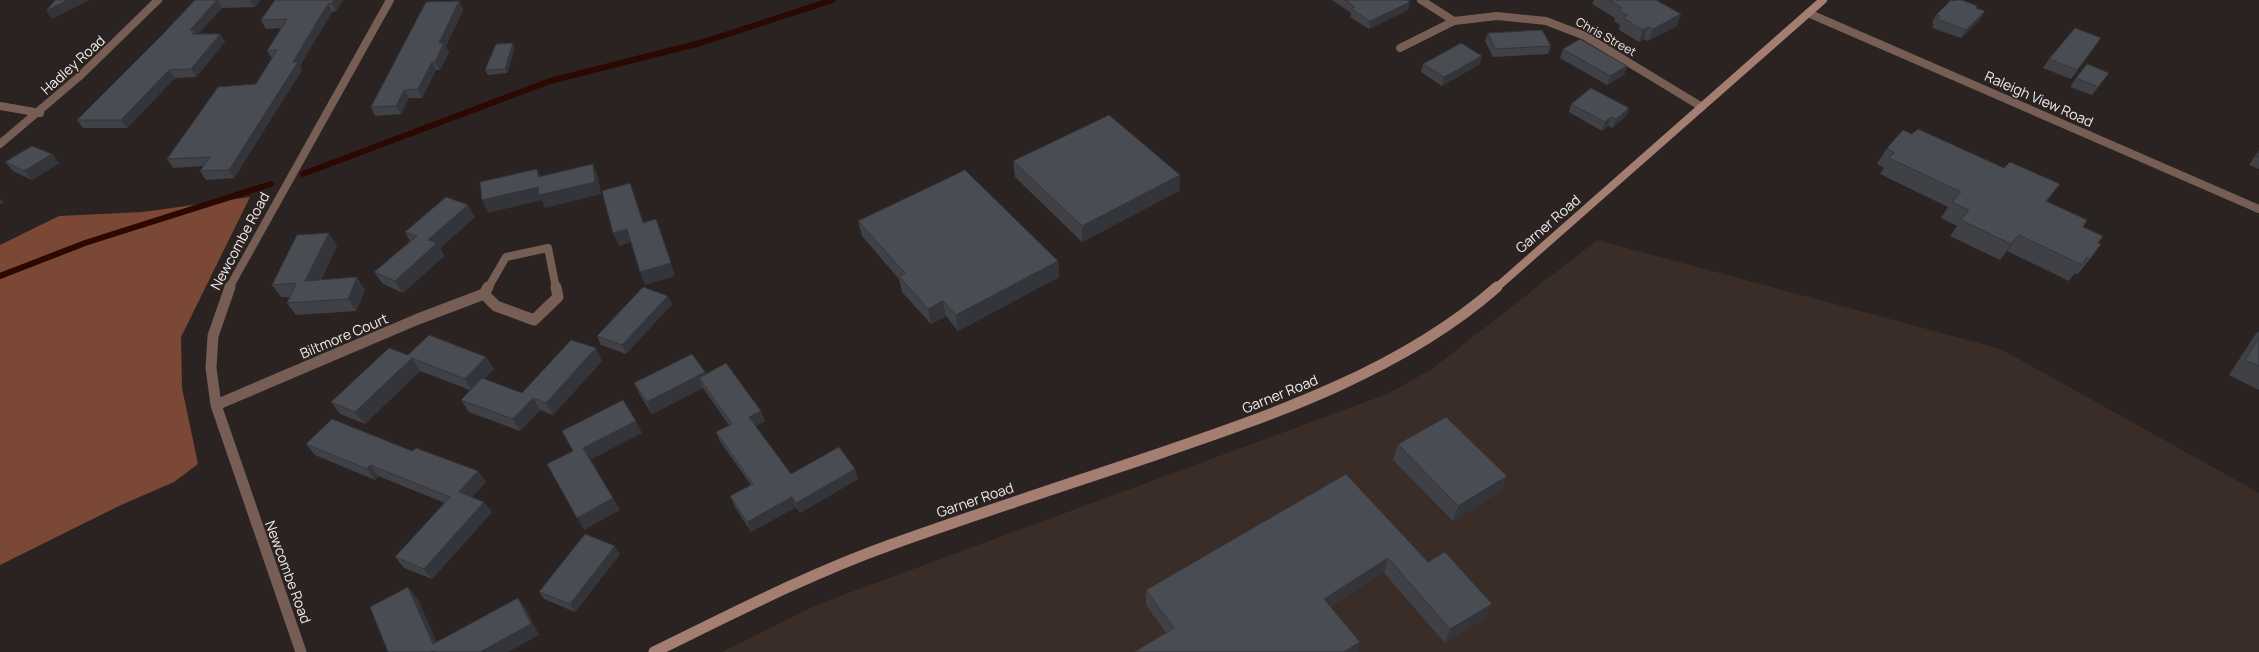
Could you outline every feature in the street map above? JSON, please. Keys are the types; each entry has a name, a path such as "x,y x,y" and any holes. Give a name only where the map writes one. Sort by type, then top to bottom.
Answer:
{"main road":[{"name":"Garner Road","path":"654,652 811,576 890,545 1300,403 1377,366 1436,332 1490,293 1823,0"}],"street":[{"name":"Hadley Road","path":"0,144 40,112 108,52 158,0"},
{"name":"Newcombe Road","path":"302,652 271,568 216,405 211,368 214,336 228,290 390,0"},
{"path":"1421,0 1454,21"},
{"name":"Raleigh View Road","path":"1808,13 2259,209"},
{"name":"Chris Street","path":"1400,48 1454,21 1497,16 1546,21 1585,36 1702,107"},
{"path":"0,106 40,112"},
{"path":"548,248 558,297 534,320 496,306 484,294 506,257 548,248"},
{"name":"Biltmore Court","path":"216,405 418,319 484,294"}],"shaded area":[{"path":"250,197 181,337 182,388 198,464 174,482 121,505 0,565 0,245 59,216 143,212"},
{"path":"1597,240 2001,349 2259,493 2259,652 722,652 816,605 1387,394 1432,369"}],"building":[{"path":"55,0 68,0 46,11"},
{"path":"195,0 217,0 190,30 196,31 192,34 220,34 191,69 169,70 121,120 77,120 163,34"},
{"path":"275,0 334,0 332,3 328,4 318,20 293,62 298,62 229,170 200,171 210,157 167,159 218,87 256,84 277,50 267,51 287,19 261,20"},
{"path":"1345,0 1407,0 1410,2 1370,21 1351,9 1355,7"},
{"path":"1609,0 1656,0 1681,14 1653,29 1648,27 1643,30 1623,18 1628,15 1618,10 1622,8"},
{"path":"1951,0 1962,0 1985,11 1966,30 1937,19 1940,16 1936,15"},
{"path":"459,1 439,43 444,43 435,62 432,62 418,89 404,90 396,106 371,107 426,2"},
{"path":"2075,28 2101,38 2077,70 2049,59"},
{"path":"1542,30 1551,46 1495,49 1488,33"},
{"path":"1580,39 1627,66 1610,76 1563,49"},
{"path":"513,43 505,69 485,70 496,44"},
{"path":"1461,43 1482,56 1444,77 1423,64"},
{"path":"2087,64 2109,73 2098,87 2076,78"},
{"path":"1591,88 1629,108 1616,119 1611,117 1605,122 1571,104"},
{"path":"1109,115 1180,175 1082,226 1013,161"},
{"path":"1918,129 2004,168 2010,162 2060,184 2046,201 2087,220 2083,227 2103,236 2098,243 2101,244 2090,259 2087,257 2082,265 2019,235 2011,244 1961,220 1969,210 1952,202 1961,192 1889,158 1894,153 1887,148 1903,130 1912,134"},
{"path":"32,146 52,154 24,171 5,162"},
{"path":"593,164 595,182 539,195 538,187 482,200 480,182 537,169 538,177"},
{"path":"965,170 1058,261 956,315 943,301 928,309 899,276 905,273 858,221"},
{"path":"630,183 643,223 656,219 671,263 640,272 627,229 613,233 602,191"},
{"path":"446,197 468,205 428,240 437,243 395,281 374,272 417,236 405,232"},
{"path":"329,233 305,281 357,277 348,299 287,303 296,283 272,285 297,235"},
{"path":"643,287 668,296 622,345 597,336"},
{"path":"429,335 486,357 465,379 412,358 355,412 331,402 389,348 408,355"},
{"path":"2259,338 2259,366 2245,360"},
{"path":"571,340 596,348 546,403 533,398 513,419 461,400 482,378 522,393"},
{"path":"692,354 705,372 647,402 634,383"},
{"path":"726,363 761,411 749,417 791,474 839,447 855,469 796,503 792,497 747,522 730,496 753,484 716,432 732,424 699,378"},
{"path":"623,400 636,421 583,448 613,498 577,518 547,464 573,451 562,431"},
{"path":"1446,417 1507,476 1458,506 1398,444"},
{"path":"332,419 412,451 416,448 478,471 459,492 484,502 424,569 395,557 450,497 370,465 367,469 306,444"},
{"path":"1346,474 1428,562 1445,552 1492,604 1450,629 1388,558 1324,599 1360,642 1344,652 1134,652 1174,628 1146,590"},
{"path":"585,534 615,546 570,604 539,592"},
{"path":"408,587 433,644 518,598 531,624 480,652 388,652 370,607"}],"waterway":[{"path":"303,174 550,81 700,43 833,0"},
{"path":"0,276 85,243 271,184"}]}
